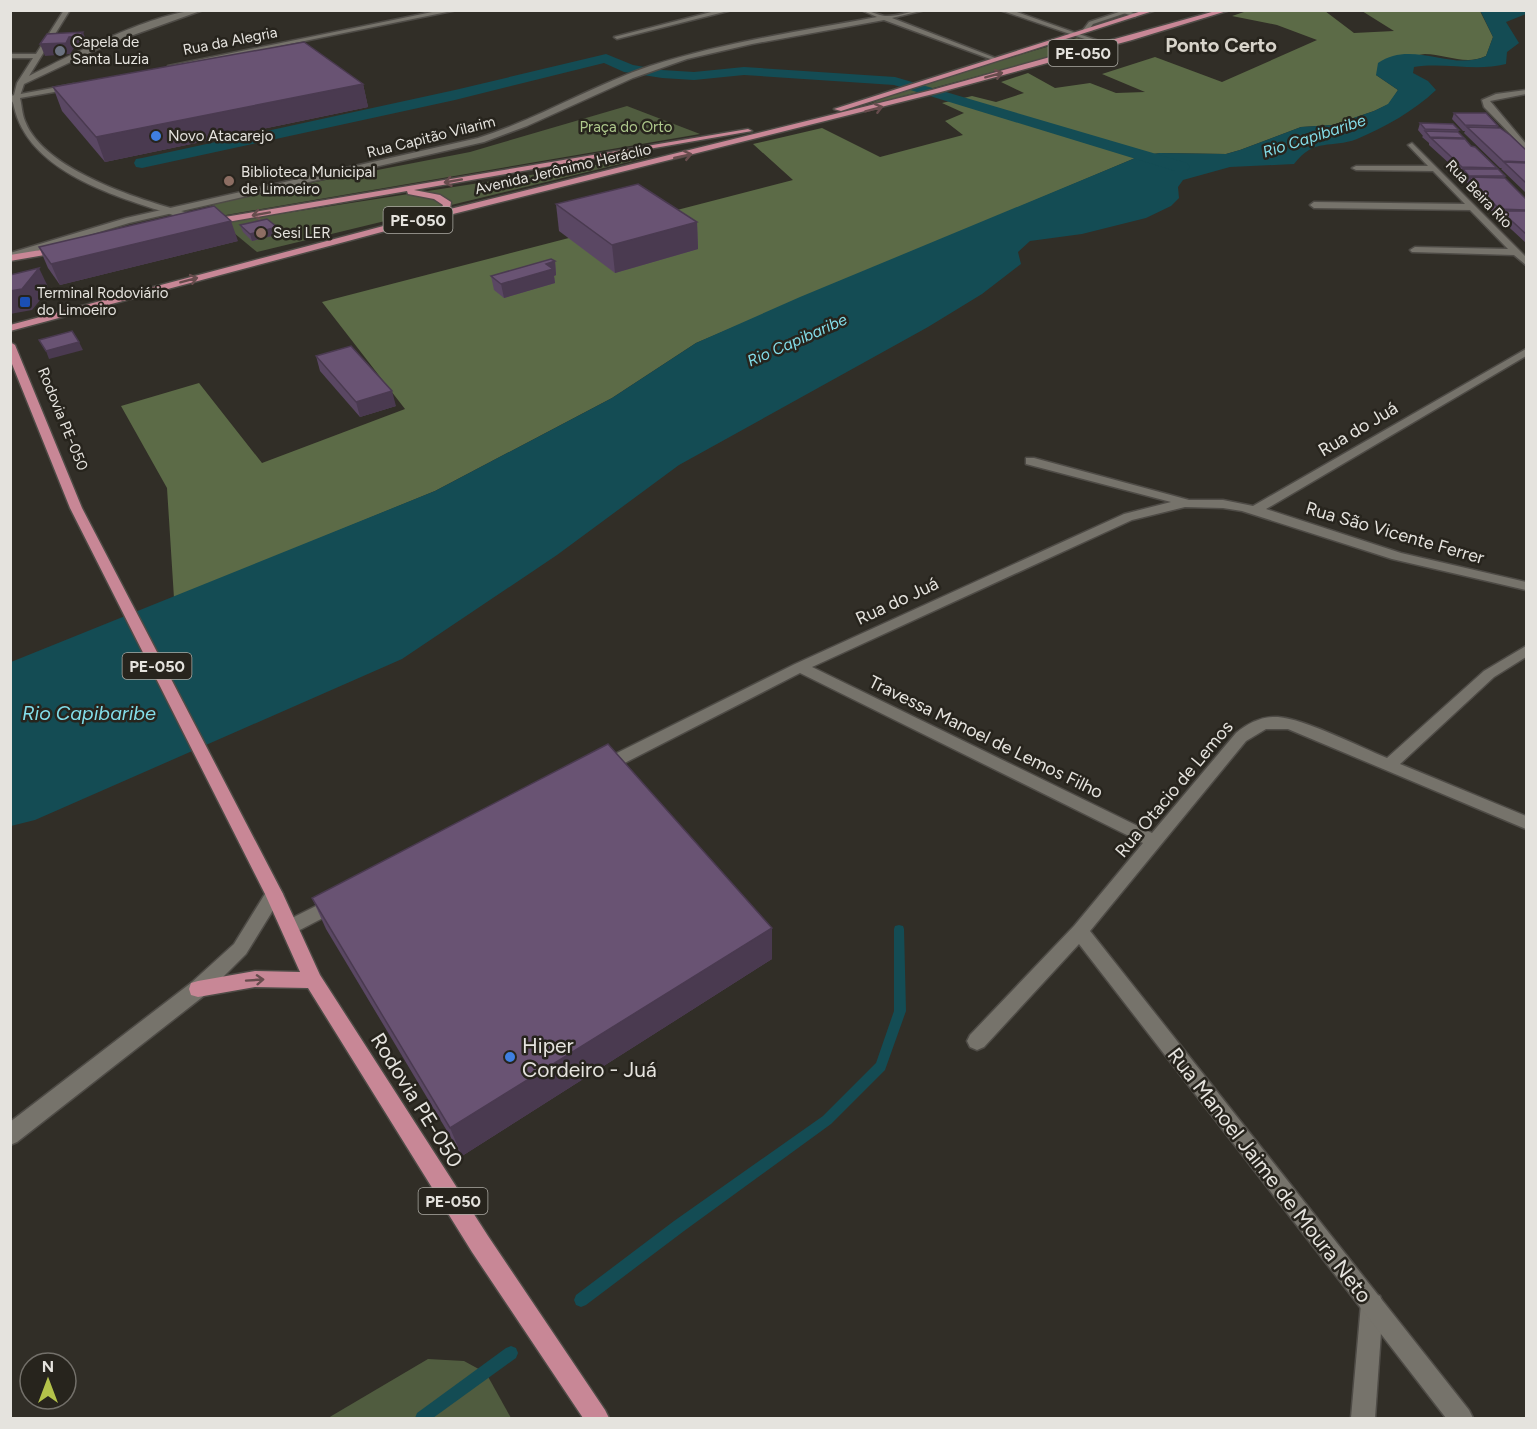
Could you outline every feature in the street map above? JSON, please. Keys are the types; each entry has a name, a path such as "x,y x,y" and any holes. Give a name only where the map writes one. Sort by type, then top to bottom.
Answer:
{"main road":[{"name":"Avenida Jerônimo Heráclio","path":"10,328 444,213 828,121 937,90 1110,46 1227,10"},
{"name":"Avenida Jerônimo Heráclio","path":"189,226 778,126 820,115 1148,11"},
{"path":"394,191 437,197 448,204 444,213"},
{"path":"10,257 74,247"},
{"name":"Rodovia PE-050","path":"10,345 76,508 274,894 313,980 480,1244 597,1419"},
{"path":"198,989 255,979 313,980"}],"street":[{"path":"67,10 13,98 27,133 52,158 95,182 166,210 212,222"},
{"path":"162,10 168,19"},
{"path":"21,83 77,55 168,19 200,10"},
{"name":"Rua da Alegria","path":"164,68 454,10"},
{"path":"617,37 729,10"},
{"path":"864,10 995,59"},
{"path":"885,18 922,10"},
{"path":"1003,10 1110,46"},
{"path":"1086,30 1091,23 1121,11 1135,15"},
{"name":"Rua Capitão Vilarim","path":"10,257 44,244 166,210 481,140 533,122 649,69 700,54 885,18"},
{"path":"10,56 38,56"},
{"path":"13,98 85,84"},
{"path":"1527,92 1496,96 1486,100 1487,105 1527,148"},
{"path":"1513,135 1527,135"},
{"name":"Rua Beira Rio","path":"1412,145 1527,262"},
{"path":"1356,168 1435,169"},
{"path":"1314,205 1474,207"},
{"path":"1415,250 1516,252"},
{"name":"Rua do Juá","path":"587,775 800,666 1128,517 1190,503 1255,510 1527,352"},
{"path":"1030,461 1190,503"},
{"name":"Rua São Vicente Ferrer","path":"1255,510 1392,555 1476,577 1527,586"},
{"path":"1388,766 1489,674 1527,651"},
{"name":"Travessa Manoel de Lemos Filho","path":"800,666 1155,842"},
{"name":"Rua Otacio de Lemos","path":"977,1041 1080,931 1242,737 1251,728 1261,724 1274,722 1292,725 1527,823"},
{"path":"10,1135 198,989 240,949 274,894"},
{"path":"290,927 354,895"},
{"name":"Rua Manoel Jaime de Moura Neto","path":"1080,931 1461,1419"},
{"path":"1363,1419 1372,1304"}],"green space":[{"path":"1247,11 1325,11 1354,33 1394,31 1362,11 1480,11 1493,37 1486,56 1478,59 1463,60 1425,54 1408,59 1376,75 1398,90 1389,104 1374,111 1333,125 1301,127 1226,154 1160,153 1140,156 696,343 612,398 435,491 174,598 167,488 121,406 199,383 262,463 405,409 322,302 793,180 753,144 822,128 880,157 963,135 945,121 964,113 942,103 972,96 996,102 1024,93 1001,82 1028,73 1055,88 1090,83 1116,93 1145,92 1102,74 1155,57 1222,82 1317,40 1277,25 1232,16"},
{"path":"1077,38 1097,44 866,106 898,91"},
{"name":"Praça do Orto","path":"627,106 700,134 226,215 216,215 207,208 223,200 470,152"},
{"path":"653,156 257,252 222,223"},
{"path":"428,1359 464,1361 486,1373 511,1418 328,1418"}],"water":[{"name":"Rio Capibaribe","path":"1480,10 1526,11 1526,14 1506,22 1519,43 1507,52 1506,64 1483,67 1414,67 1413,73 1428,81 1436,90 1409,112 1357,139 1316,147 1309,150 1294,164 1230,167 1183,180 1178,187 1179,198 1171,206 1146,218 1082,234 1030,241 1018,252 1021,264 982,294 928,327 679,465 557,555 402,659 35,820 11,826 11,662 435,491 612,398 696,343 800,297 1140,156 1160,153 1226,154 1301,127 1333,125 1374,111 1388,104 1398,90 1376,75 1378,63 1391,56 1418,54 1473,60 1486,56 1493,37"}],"building":[{"path":"83,32 80,36 69,37 66,43 40,44 47,34"},
{"path":"304,42 363,84 96,137 53,87"},
{"path":"1454,113 1486,113 1498,126 1465,125"},
{"path":"1420,123 1453,124 1459,130 1425,129"},
{"path":"1467,127 1500,128 1527,151 1527,162 1503,161"},
{"path":"1425,131 1458,132 1464,138 1430,137"},
{"path":"1431,138 1465,139 1497,168 1462,167"},
{"path":"1504,162 1527,163 1527,184"},
{"path":"1463,169 1498,169 1505,176 1469,176"},
{"path":"1469,177 1505,178 1527,200 1527,210 1499,209"},
{"path":"638,184 697,222 612,245 556,204"},
{"path":"214,206 231,221 51,264 39,247"},
{"path":"1501,211 1527,211 1527,235"},
{"path":"267,219 277,227 250,234 240,225"},
{"path":"551,259 555,261 546,264 553,269 501,284 491,276"},
{"path":"39,268 22,289 10,291 10,275"},
{"path":"72,331 79,342 46,351 39,340"},
{"path":"351,346 392,391 356,402 316,356"},
{"name":"Hiper Cordeiro - Juá","path":"608,744 772,928 450,1128 312,898"}],"waterway":[{"path":"142,163 455,95 606,58 629,69 662,74 694,76 744,71 895,81 1181,167"},
{"path":"581,1300 679,1226 827,1120 881,1066 900,1011 899,929"},
{"path":"422,1418 511,1353"}],"place":[{"name":"Capela de Santa Luzia","path":"60,51"},
{"name":"Novo Atacarejo","path":"156,136"},
{"name":"Biblioteca Municipal de Limoeiro","path":"229,181"},
{"name":"Sesi LER","path":"261,233"},
{"name":"Terminal Rodoviário do Limoeiro","path":"25,302"},
{"name":"Hiper Cordeiro - Juá","path":"510,1057"}],"district":[{"name":"Ponto Certo","path":"1221,45"}]}
